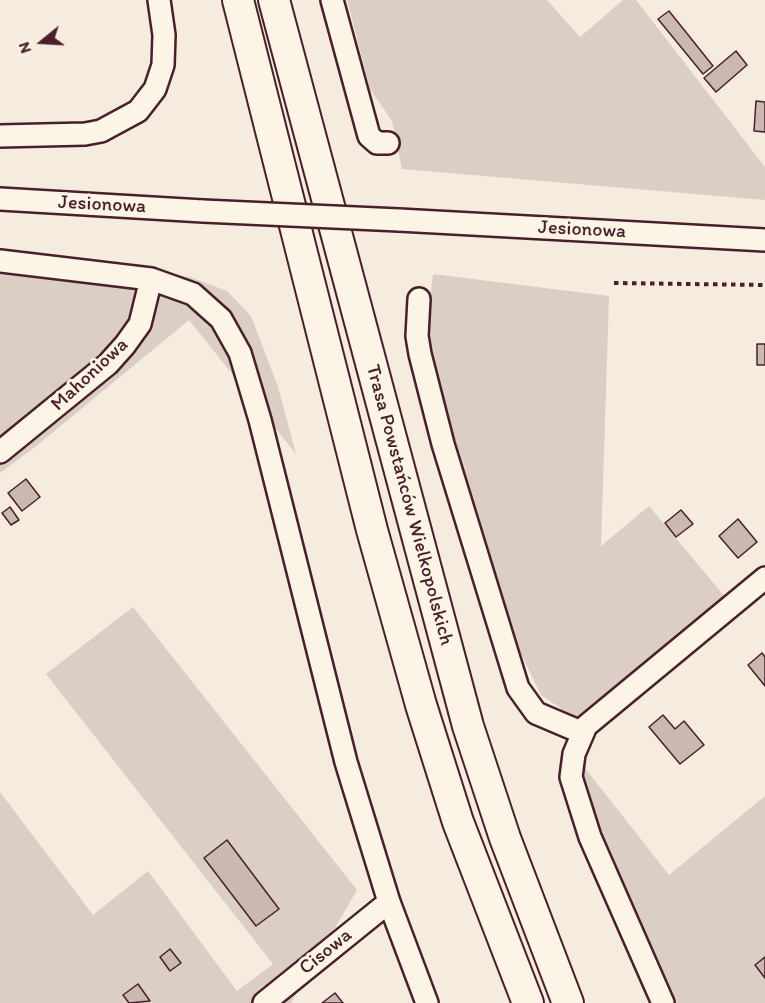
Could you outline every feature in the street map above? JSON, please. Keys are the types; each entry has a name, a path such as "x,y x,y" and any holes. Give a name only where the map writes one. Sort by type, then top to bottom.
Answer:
{"highway":[{"name":"Trasa Powstańców Wielkopolskich","path":"238,0 372,530 417,694 458,822 528,1003"},
{"name":"Trasa Powstańców Wielkopolskich","path":"274,0 468,726 505,838 568,1003"}],"street":[{"path":"0,136 85,134 101,130 138,111 155,89 163,65 164,35 159,0"},
{"path":"332,0 369,136 377,143 388,143"},
{"name":"Jesionowa","path":"0,199 765,240"},
{"path":"0,261 151,279 193,294 221,319 240,353 260,420 345,762 389,902 427,1003"},
{"name":"Mahoniowa","path":"0,452 108,364 125,345 140,324 151,279"},
{"path":"419,299 417,336 443,444 518,688 536,713 585,729"},
{"path":"663,1003 590,837 571,777 574,754 585,729 765,578"},
{"name":"Cisowa","path":"264,1003 389,902"}],"path":[{"path":"614,284 765,285"}],"shaded area":[{"path":"347,0 547,0 580,37 623,0 636,0 765,167 765,200 402,169 392,121 370,89"},
{"path":"0,257 132,268 190,277 227,291 251,316 278,387 296,454 189,320 35,447 0,473"},
{"path":"433,274 609,296 601,546 649,506 726,598 575,718 541,695 508,627 425,338"},
{"path":"133,607 357,890 291,1003 0,1003 0,792 93,915 148,871 237,991 273,964 46,674"},
{"path":"574,754 669,875 765,796 765,1003 671,1003 617,891"}],"building":[{"path":"669,11 713,66 703,74 658,19"},
{"path":"736,51 747,65 716,92 704,78"},
{"path":"756,101 765,102 765,132 754,131"},
{"path":"757,344 765,344 765,365 757,365"},
{"path":"26,479 40,497 22,511 8,493"},
{"path":"10,507 19,520 11,525 2,513"},
{"path":"681,510 693,524 676,537 665,523"},
{"path":"738,519 757,542 738,558 719,536"},
{"path":"762,653 765,657 765,686 748,665"},
{"path":"663,715 675,729 684,721 704,745 680,764 649,727"},
{"path":"227,840 279,909 256,926 204,858"},
{"path":"170,949 181,963 170,971 160,957"},
{"path":"765,957 765,978 755,965"},
{"path":"138,984 150,1001 129,1003 123,995"},
{"path":"335,993 343,1003 322,1003"}]}
